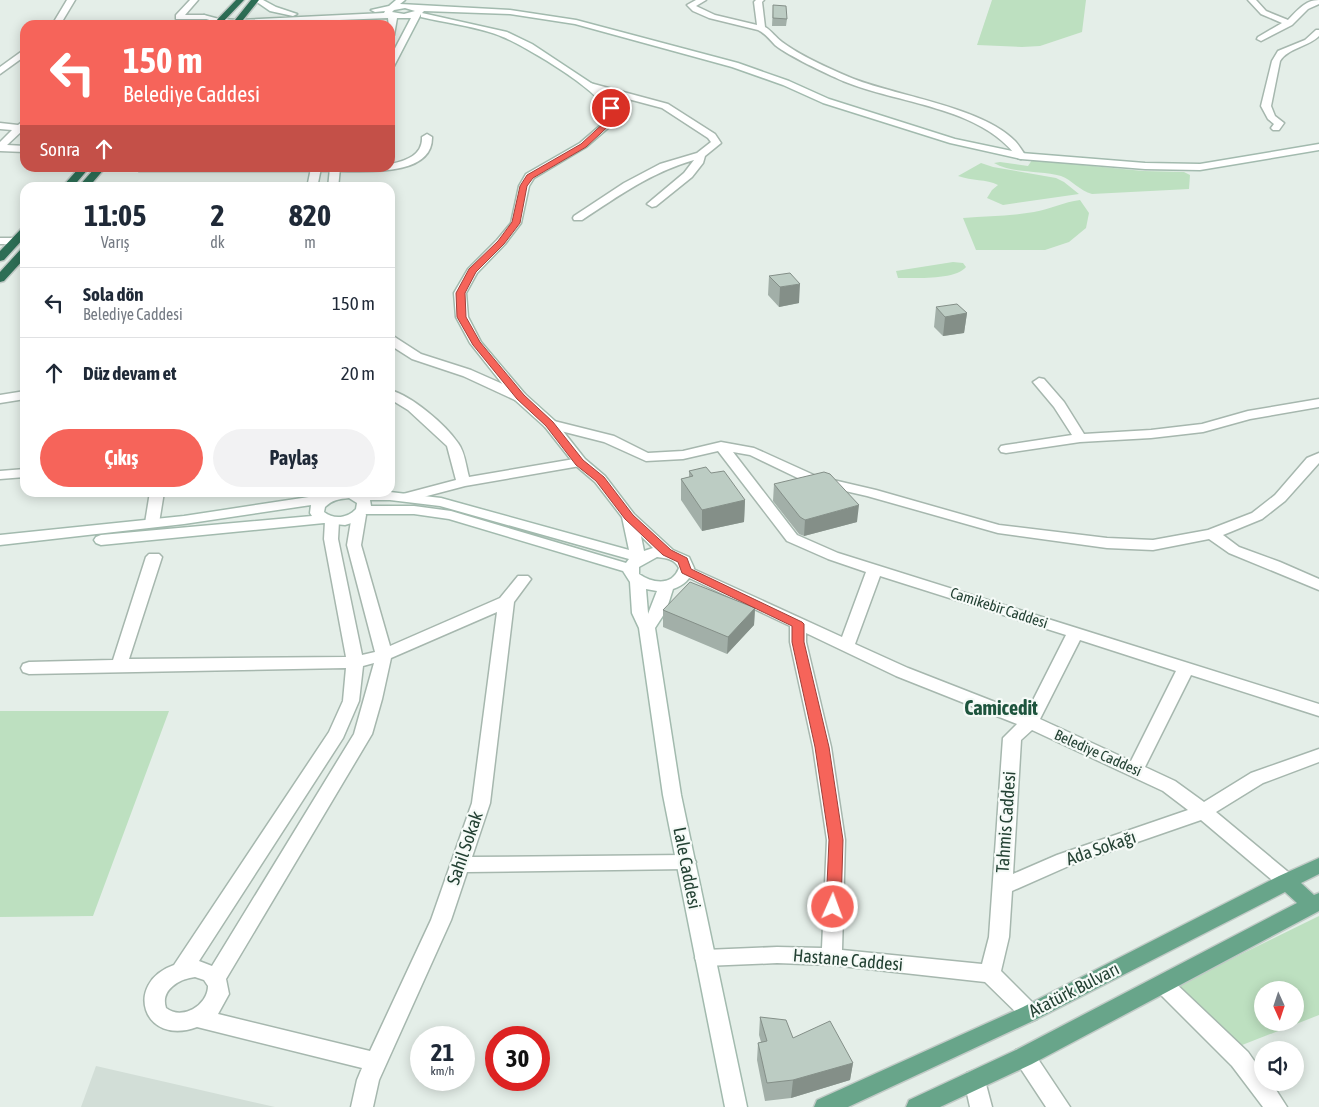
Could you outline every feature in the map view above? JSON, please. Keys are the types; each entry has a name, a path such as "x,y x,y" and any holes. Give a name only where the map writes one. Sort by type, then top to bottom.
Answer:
{"highway":[{"path":"221,20 240,0"},
{"path":"240,20 257,0"},
{"path":"71,182 80,172"},
{"path":"87,182 96,172"},
{"path":"0,258 20,237"},
{"path":"0,279 20,257"}],"main road":[{"name":"Atatürk Bulvarı","path":"825,1107 1030,1014 1319,865"},
{"path":"917,1107 1024,1057 1316,903 1286,881"}],"street":[{"path":"59,20 72,0"},
{"path":"194,0 179,17 228,13 292,17"},
{"path":"257,0 292,17"},
{"path":"393,20 392,12 400,0"},
{"path":"418,7 439,4 447,0"},
{"path":"702,0 691,5 694,10 706,15 761,28 770,33 778,42 854,82 902,96 984,125 1006,136 1019,150 1021,156"},
{"path":"750,0 760,3 761,28"},
{"path":"1252,0 1263,13 1289,23"},
{"path":"1260,39 1289,23 1303,3 1319,1"},
{"path":"268,20 392,12 405,6 455,11 510,12 576,22 735,65 786,83 826,100 953,141 1021,156 1145,166 1200,167 1319,147"},
{"path":"395,55 418,7"},
{"path":"395,496 441,502 635,569 656,587 666,586 683,579 686,571 683,560 667,553 629,517 600,479 580,462 550,424 520,397 476,343 462,317 460,293 472,271 501,242 516,223 524,186 530,176 583,145 613,119 614,115 611,108 590,86 529,46 504,34 418,7"},
{"path":"204,16 212,20"},
{"path":"279,20 292,17"},
{"path":"1276,128 1279,123 1271,117 1266,106 1276,61 1281,53 1308,42 1319,32"},
{"path":"0,72 20,56"},
{"path":"578,218 628,185 663,166 700,155 716,143 712,136 703,128 665,106 590,86"},
{"path":"0,126 20,126"},
{"path":"0,148 20,130"},
{"path":"395,166 405,164 421,156 426,147 427,137"},
{"path":"0,148 20,149"},
{"path":"652,204 688,175 698,163 700,155"},
{"path":"0,241 16,241"},
{"path":"395,343 415,357 466,373 520,397"},
{"path":"1039,382 1059,406 1080,438"},
{"path":"0,399 20,396"},
{"path":"395,397 413,407 432,422 453,445 464,482"},
{"path":"395,409 406,404"},
{"path":"1006,449 1080,438 1151,434 1204,428 1248,415 1318,404"},
{"path":"550,424 609,439 646,458 683,455 721,446 754,452 811,479 998,529 1107,543 1153,546 1212,534 1258,516 1280,498 1312,461 1319,458"},
{"name":"Camikebir Caddesi","path":"721,446 792,538 833,556 1319,710"},
{"path":"408,497 464,482 580,462"},
{"path":"0,475 20,473"},
{"path":"152,524 156,497"},
{"path":"0,540 152,524 320,497"},
{"path":"325,497 317,510 320,516 328,520"},
{"path":"216,978 363,734 374,699 384,655 354,545 364,502 359,497"},
{"path":"0,550 233,526 328,520 342,521 361,513 414,510 451,515 635,569"},
{"name":"Lale Caddesi","path":"629,517 640,613 647,628 672,795 736,1107"},
{"path":"182,970 337,734 351,701 355,662 328,520"},
{"path":"1212,534 1234,550 1275,565 1319,585"},
{"path":"635,569 647,554 667,553"},
{"path":"119,664 154,557"},
{"path":"846,647 875,569"},
{"name":"Belediye Caddesi","path":"686,571 902,672 1030,722 1169,786 1203,811 1286,881"},
{"name":"Sahil Sokak","path":"362,1107 368,1080 441,920 480,802 506,602 523,579"},
{"path":"647,628 658,611 666,586"},
{"path":"29,668 119,664 355,662 384,655 506,602"},
{"path":"798,624 798,642 822,747 836,840 832,957"},
{"name":"Tahmis Caddesi","path":"990,974 999,937 1012,738 1030,722 1076,632"},
{"path":"1135,770 1186,668"},
{"name":"Ada Sokağı","path":"1002,887 1064,860 1180,821 1203,811 1257,778 1319,755"},
{"path":"459,866 686,862"},
{"name":"Hastane Caddesi","path":"705,958 778,955 832,957 990,974"},
{"path":"196,968 208,971 216,978 219,988 217,999 210,1010 198,1018 184,1022 171,1022 160,1017 154,1008 154,997 159,986 169,976 182,970 196,968"},
{"path":"990,974 1030,1014"},
{"path":"1163,984 1240,1059 1276,1107"},
{"path":"198,1018 376,1062"},
{"path":"1024,1057 1059,1107"},
{"path":"975,1080 981,1107"}],"shaded area":[{"path":"96,1066 275,1107 81,1107"}],"green space":[{"path":"992,0 1086,0 1082,32 1040,46 977,45"},
{"path":"1032,160 1143,171 1184,172 1190,175 1189,189 1092,194 1061,176 1010,169 994,163 1000,162 1028,166"},
{"path":"981,163 993,167 1056,178 1079,194 1003,205 987,198 998,185 958,176"},
{"path":"1080,200 1089,213 1086,228 1069,242 1045,250 976,250 963,218 1034,212"},
{"path":"953,262 963,263 966,267 953,274 924,278 898,278 896,271"},
{"path":"0,711 169,711 93,916 0,917"},
{"path":"1319,916 1319,1015 1304,1021 1304,981 1254,981 1254,1031 1278,1031 1232,1049 1172,988"}],"building":[{"path":"773,5 786,6 787,19 773,18"},
{"path":"790,273 800,284 780,287 769,276"},
{"path":"957,304 967,313 945,317 936,307"},
{"path":"706,467 711,473 724,471 745,500 702,510 681,479 693,476 689,471"},
{"path":"824,472 830,474 859,505 805,520 800,517 774,484"},
{"path":"690,582 755,608 728,637 663,610"},
{"path":"760,1017 786,1020 793,1038 830,1021 853,1063 793,1080 767,1083 758,1043 767,1041"}],"district":[{"name":"Camicedit","path":"1001,708"}],"route":[{"path":"611,108 614,115 613,119 599,132 583,145 530,176 524,186 516,223 501,242 472,271 460,293 462,317 476,343 520,397 550,424 580,462 600,479 629,517 667,553 676,555 683,560 686,571 798,624 798,642 822,747 836,840 833,907"}]}
